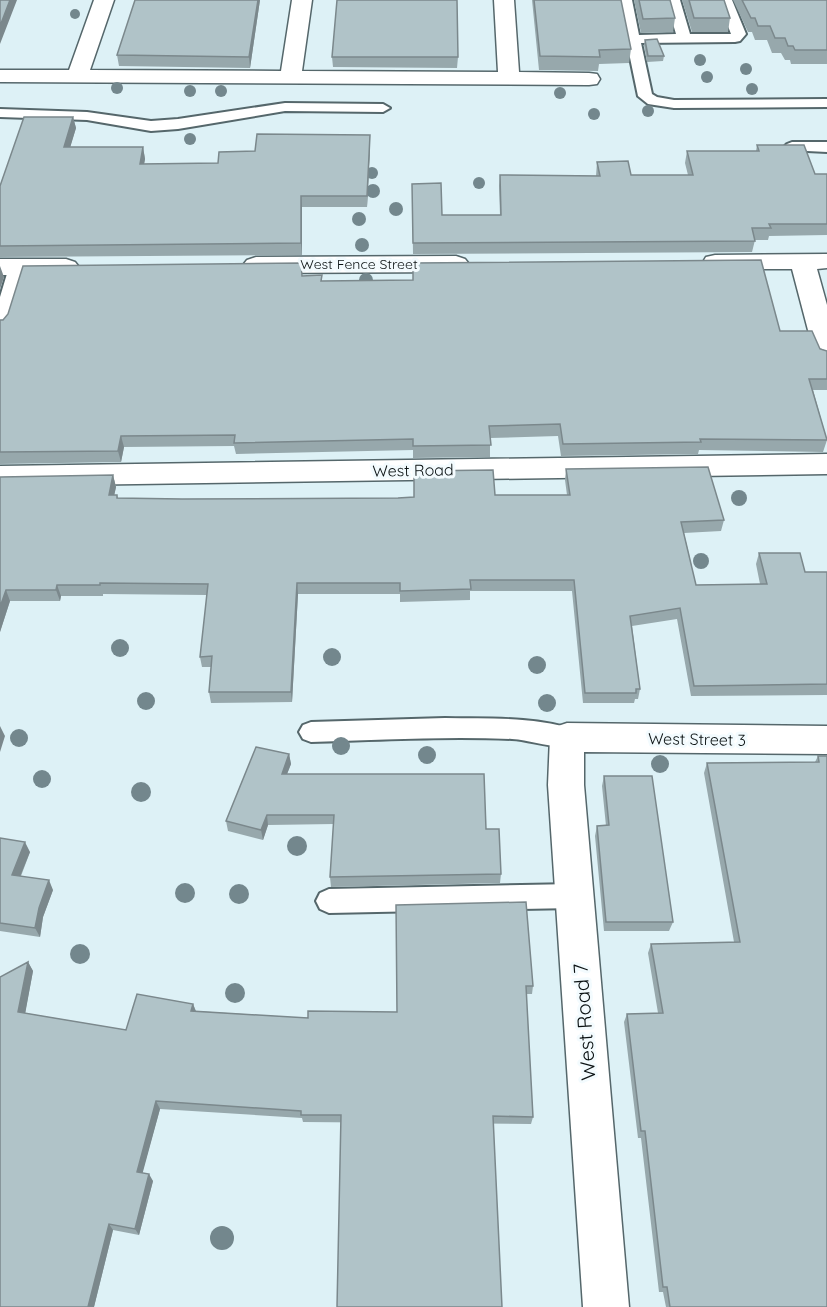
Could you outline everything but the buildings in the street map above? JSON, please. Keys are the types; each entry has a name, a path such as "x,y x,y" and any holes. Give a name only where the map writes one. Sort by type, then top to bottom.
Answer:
{"street":[{"path":"77,76 104,0"},
{"path":"291,77 302,0"},
{"path":"504,0 509,79"},
{"path":"0,76 590,79"},
{"path":"695,262 814,261 827,352"},
{"name":"West Fence Street","path":"232,265 481,263"},
{"path":"9,267 89,266"},
{"name":"West Road","path":"0,476 826,464"},
{"name":"West Street 3","path":"567,737 827,740"},
{"name":"West Road 7","path":"567,737 566,785 606,1307"}],"lane":[{"path":"625,0 645,96 653,101 674,104 827,103"},
{"path":"673,0 684,39"},
{"path":"633,39 738,37 726,0"},
{"path":"0,113 87,116 151,126 178,124 285,107 383,108"},
{"path":"792,147 827,147"},
{"path":"0,325 9,267"},
{"path":"312,732 445,728 515,729 567,737"},
{"path":"329,901 574,896"}]}
